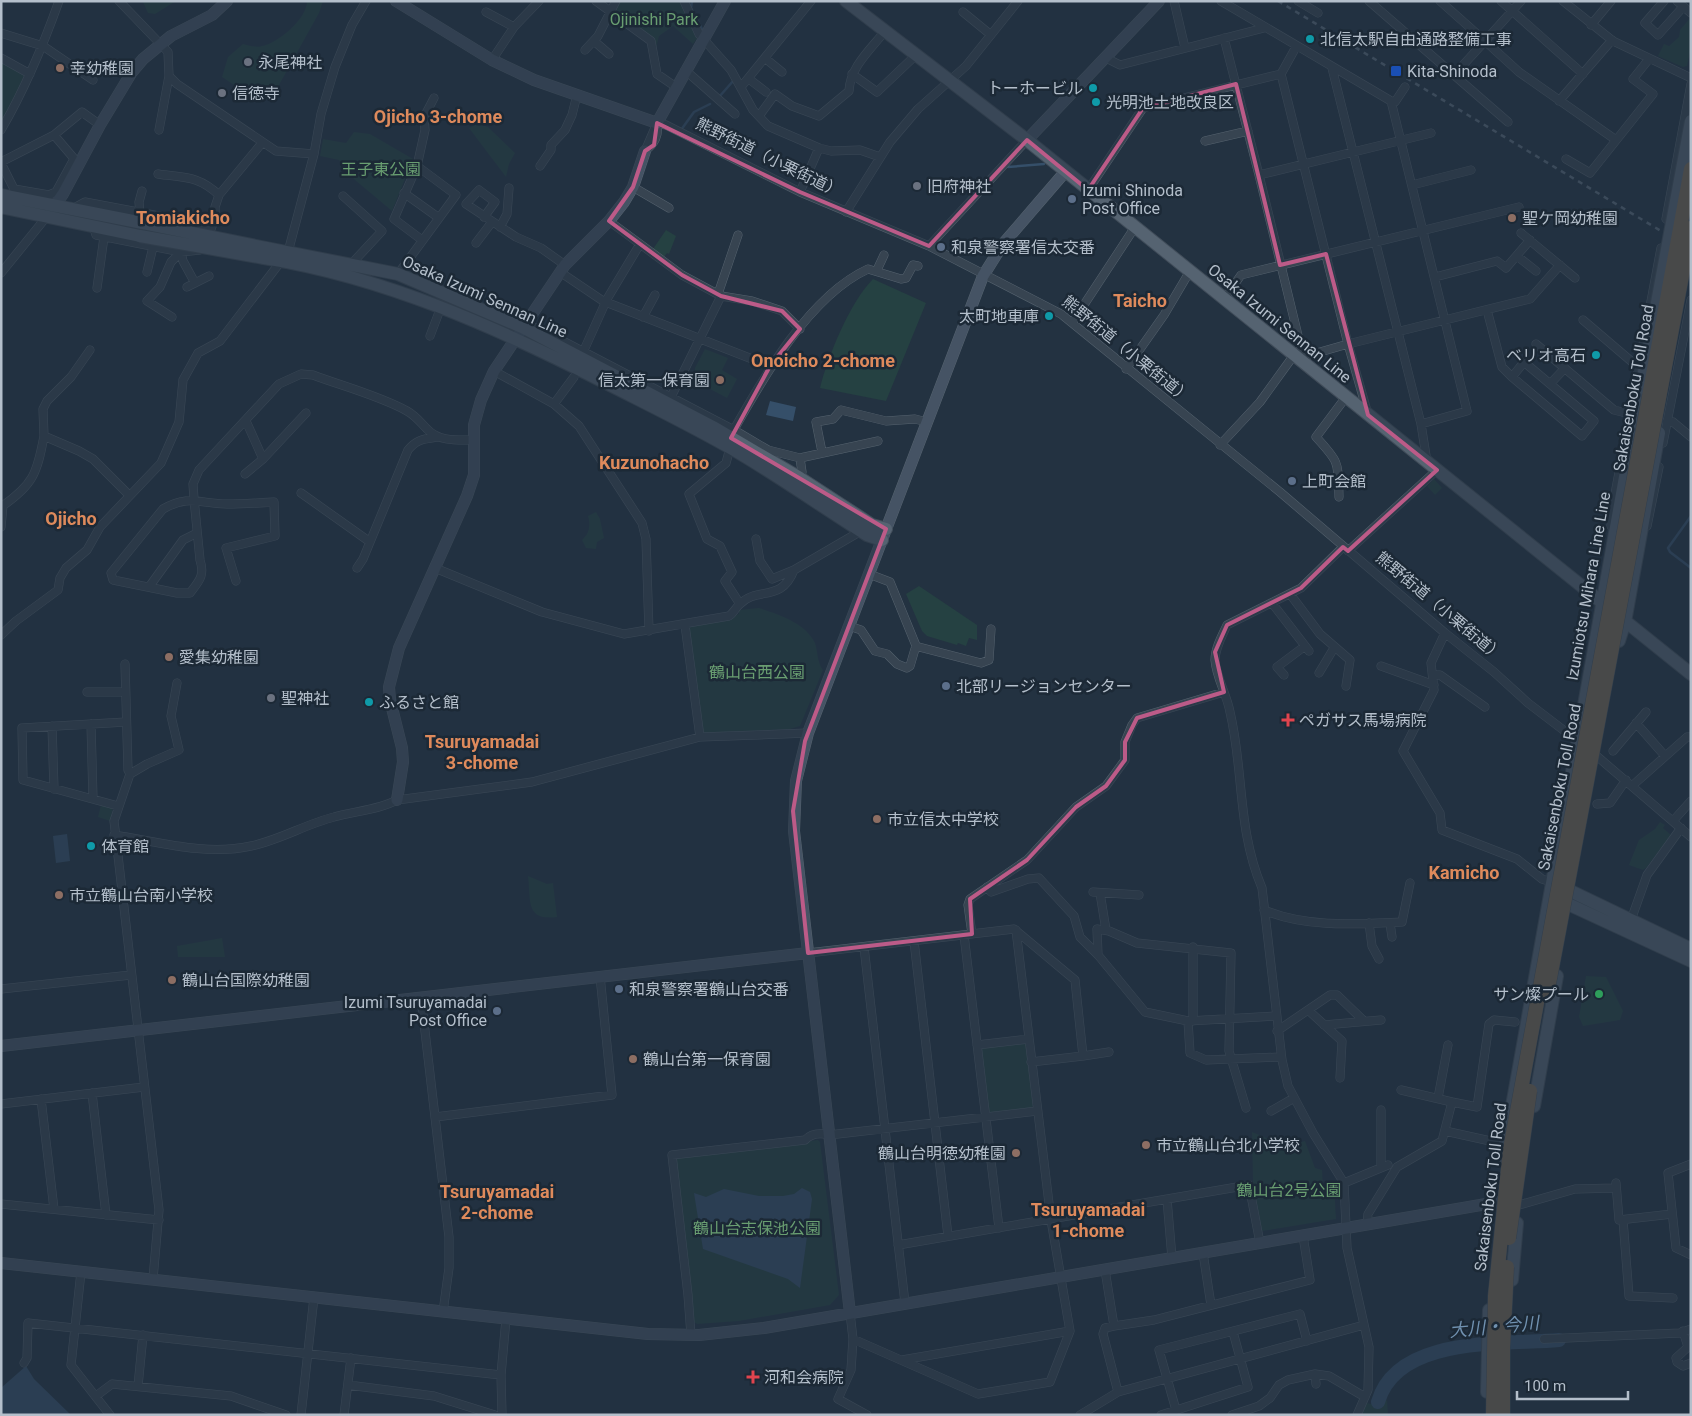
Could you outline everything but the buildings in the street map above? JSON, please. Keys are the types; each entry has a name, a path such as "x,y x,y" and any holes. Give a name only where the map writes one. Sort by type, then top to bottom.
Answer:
{"highway":[{"name":"Sakaisenboku Toll Road","path":"1503,1415 1503,1348 1508,1248 1523,1133 1660,364 1686,171"},
{"name":"Sakaisenboku Toll Road","path":"1493,1415 1495,1296 1510,1149 1660,364 1691,228"},
{"path":"1660,364 1691,251"}],"main road":[{"name":"Osaka Izumi Sennan Line","path":"846,1 1027,140 1691,674"},
{"name":"Izumiotsu Mihara Line Line","path":"1487,1415 1487,1336 1504,1144 1641,388 1686,171 1691,121"},
{"name":"Osaka Izumi Sennan Line","path":"1,195 93,224 141,224"},
{"name":"Osaka Izumi Sennan Line","path":"1,206 51,211 74,208 284,257 353,265 398,274 519,332 679,419 732,439 800,478 872,524 884,535"},
{"name":"Osaka Izumi Sennan Line","path":"284,257 519,332"},
{"path":"1509,1415 1509,1356 1513,1269 1519,1205 1540,1065 1620,636 1625,622 1691,263"},
{"name":"Osaka Izumi Sennan Line","path":"732,439 861,531 884,535"},
{"path":"1550,888 1691,962"},
{"path":"1571,898 1631,920 1691,949"}],"street":[{"path":"1,130 43,46 60,1"},
{"path":"120,1 162,43 169,58 169,76 159,130"},
{"path":"100,126 82,112 54,135 1,163 14,189 49,195 56,192 100,126 132,72 162,43 187,26 212,15 226,1"},
{"path":"1,634 58,590 60,578 66,568 87,550 100,527 162,463 179,422 184,380 198,353 220,340 284,257 314,154 321,114 335,67 352,25 366,1"},
{"name":"熊野街道（小栗街道）","path":"396,1 492,60 534,80 666,125 800,192 929,246 983,276 1055,310 1287,498 1445,633 1598,756 1687,832"},
{"path":"492,60 514,28 539,1"},
{"path":"596,1 651,41 657,74 676,87"},
{"path":"585,50 604,27 616,1"},
{"path":"684,1 699,34 731,70 759,116 768,126 818,148 831,151 860,150 880,157"},
{"path":"397,800 403,762 402,748 390,700 389,687 399,648 467,496 474,475 474,425 481,400 494,371 563,269 609,221 632,187 657,123 724,1"},
{"path":"741,87 766,59 811,1"},
{"path":"846,212 880,157 918,109 950,82 1018,1"},
{"path":"929,246 1159,1"},
{"path":"1174,1 1185,48"},
{"path":"1221,1 1296,47 1332,68 1340,70 1391,101 1396,102 1405,87"},
{"path":"1298,1 1318,13"},
{"path":"1369,1 1508,122"},
{"path":"1440,1 1519,72 1616,140"},
{"path":"1501,1 1583,74"},
{"path":"1454,75 1521,1"},
{"path":"1563,1 1590,25 1612,40 1691,78"},
{"path":"1590,25 1611,1"},
{"path":"1664,1 1645,23 1658,34 1680,4 1691,13"},
{"path":"486,12 514,28"},
{"path":"963,12 991,35"},
{"path":"1106,58 1120,65 1264,28"},
{"path":"759,116 775,94 792,106 819,116 849,91 852,74 885,31"},
{"path":"1,33 43,46 93,80"},
{"path":"1220,445 1260,402 1302,352 1224,38"},
{"path":"1559,101 1612,40"},
{"path":"594,41 609,54"},
{"path":"1296,47 1281,74 1348,344 1368,415"},
{"path":"852,74 877,92 916,54"},
{"path":"1,58 30,74"},
{"path":"766,59 782,72"},
{"path":"1572,160 1590,173 1653,94 1633,79 1649,59"},
{"path":"1332,68 1396,332 1421,424 1427,462"},
{"path":"686,70 735,114"},
{"path":"1088,190 1143,108 1281,74"},
{"path":"169,76 177,84 276,151 314,154"},
{"path":"749,79 766,92"},
{"path":"1691,84 1666,219 1691,234"},
{"path":"540,166 551,150 551,145 565,130 572,115 577,95"},
{"path":"422,240 394,219 417,166 425,130 424,117 434,98"},
{"path":"1391,101 1467,411 1421,424"},
{"path":"1205,141 1248,131"},
{"path":"1259,175 1431,133"},
{"path":"54,135 77,162"},
{"path":"93,224 96,235 104,237 181,252 200,250 206,243 212,226 219,195 262,143"},
{"path":"800,192 818,148"},
{"path":"1678,154 1691,157"},
{"path":"1,273 51,211 77,162"},
{"path":"398,274 456,195 417,166"},
{"path":"1412,185 1471,170"},
{"path":"867,1415 838,1399 850,1370 854,1339 793,811 796,781 808,733 983,276 1003,244 1065,172"},
{"path":"158,174 187,176 208,184 219,195"},
{"path":"632,187 669,208"},
{"path":"500,227 507,214 509,188"},
{"path":"142,191 139,202 141,224 212,226"},
{"path":"404,193 439,218"},
{"path":"343,196 382,231 355,260 353,265"},
{"path":"1225,298 1241,275 1519,206"},
{"path":"484,217 541,248 563,269 606,302 770,366"},
{"path":"609,221 682,275 721,296 752,301 782,311 800,328"},
{"path":"476,242 492,222"},
{"path":"1072,323 1112,265 1135,227"},
{"path":"1521,233 1576,278"},
{"path":"671,397 721,296 720,292 738,235"},
{"path":"97,288 103,277 104,237"},
{"path":"1435,277 1497,262 1506,268 1530,240"},
{"path":"584,350 606,302 640,244"},
{"path":"1609,563 1612,510 1662,245 1691,263"},
{"path":"147,272 153,247"},
{"path":"181,252 191,285 209,276"},
{"path":"172,317 147,301 160,287 171,262 181,252"},
{"path":"877,270 884,255"},
{"path":"1517,256 1536,271"},
{"path":"740,604 725,581 732,572 720,546 707,539 689,494 726,462 732,439 770,366 800,328 832,294 864,271 873,269 901,279 906,278 913,265 918,266"},
{"path":"1296,357 1530,299 1560,265"},
{"path":"1126,369 1164,315 1190,271"},
{"path":"643,317 656,295"},
{"path":"1636,561 1650,517 1691,300"},
{"path":"430,336 442,307"},
{"path":"1487,310 1502,368 1512,377 1582,436 1594,421 1524,362 1512,377"},
{"path":"1583,320 1638,367"},
{"path":"519,332 538,328 584,350 671,397 732,439 768,450 800,458 878,441"},
{"path":"1607,340 1613,333"},
{"path":"1536,344 1614,410 1630,414"},
{"path":"1,527 2,506 30,484 40,458 44,436 43,409 47,401 71,377 90,350"},
{"path":"1550,384 1565,368"},
{"path":"494,371 554,404 579,426 642,522 646,539 648,631"},
{"path":"236,581 226,548 275,536 274,502 225,504 194,499 183,500 164,509 111,573 112,580 177,593 190,593 203,576 197,533 194,499 193,484 199,470 279,384 301,374 312,374 406,410 438,437"},
{"path":"554,404 574,377"},
{"path":"1338,497 1338,466 1336,458 1316,437 1346,397"},
{"path":"822,452 816,422 833,419 841,410 886,422 916,419 927,422"},
{"path":"245,474 264,459 306,412"},
{"path":"246,421 264,459"},
{"path":"1667,421 1674,422 1691,437"},
{"path":"44,436 80,451 93,459 129,495"},
{"path":"357,568 370,542 408,450 414,442 421,439 438,437 451,440 474,440"},
{"path":"800,458 802,472 800,478"},
{"path":"1357,1415 1368,1390 1370,1364 1369,1347 1347,1248 1348,1228 1344,1183 1288,1086 1277,1030 1262,888 1254,868 1242,816 1237,750 1224,692 1215,663 1216,652 1227,624 1301,588 1437,470"},
{"path":"301,493 370,542"},
{"path":"756,539 760,561 772,580 794,570 861,531"},
{"path":"149,587 183,540 197,533"},
{"path":"435,568 542,612 624,634 730,616 740,604 781,589 791,579 794,570"},
{"path":"849,626 861,630 875,651 888,654 898,664 907,668 917,648 890,582 869,574"},
{"path":"1290,594 1306,618 1334,648 1350,660 1346,686"},
{"path":"1272,603 1307,649 1277,666 1284,675"},
{"path":"685,625 700,737"},
{"path":"917,648 922,647 981,664 986,663 988,660 991,629"},
{"path":"1445,633 1431,663 1434,690 1403,751 1440,813 1442,830 1517,859 1550,888"},
{"path":"1319,672 1334,648"},
{"path":"125,664 128,770 130,774"},
{"path":"1381,666 1434,685"},
{"path":"1433,675 1440,675 1485,707"},
{"path":"153,1279 159,1220 114,836 114,821 130,774 141,766 179,750 171,716 177,683"},
{"path":"87,692 125,692"},
{"path":"999,1228 977,1045 968,934 968,905 970,899 1027,860 1076,807 1106,786 1126,760 1125,742 1132,725 1138,718 1224,692"},
{"path":"1613,751 1646,712"},
{"path":"118,806 23,780 22,728 126,722"},
{"path":"1636,723 1665,756"},
{"path":"91,724 93,799"},
{"path":"52,726 54,790"},
{"path":"114,836 206,849 252,846 334,817 383,806 397,800 532,782 700,737 808,733"},
{"path":"1633,785 1687,737 1691,737"},
{"path":"1598,804 1610,803 1626,780"},
{"path":"1673,821 1691,801"},
{"path":"1631,920 1646,875 1687,832"},
{"path":"987,887 991,892 1028,879 1039,878 1074,916 1080,937 1098,955 1145,1012 1191,1021 1276,1016"},
{"path":"1264,910 1277,916 1305,921 1369,924 1402,922 1410,883"},
{"path":"1106,930 1096,892 1139,895"},
{"path":"1390,923 1392,937"},
{"path":"1369,924 1372,946 1379,959"},
{"path":"1098,955 1097,929 1106,930 1137,943 1193,947 1231,953 1229,1051 1246,1108"},
{"path":"854,1339 978,1394 1050,1382 1070,1331 1051,1220 1016,930"},
{"path":"1,1046 808,952 1016,930 1075,980 1083,1056"},
{"path":"914,941 948,1236"},
{"path":"864,947 906,1303"},
{"path":"1193,947 1190,1053 1206,1060 1281,1057"},
{"path":"1,990 131,974"},
{"path":"435,1117 612,1095 600,976"},
{"path":"1277,1030 1330,995 1337,995 1364,1021"},
{"path":"421,998 450,1252 443,1312"},
{"path":"1308,1010 1342,1041 1340,1078"},
{"path":"1324,1024 1381,1020"},
{"path":"1401,1090 1477,1108 1489,1024 1494,1020 1515,1022"},
{"path":"977,1045 1029,1039"},
{"path":"1438,1098 1448,1045"},
{"path":"1031,1062 1109,1052"},
{"path":"1,1104 144,1087"},
{"path":"92,1093 106,1214"},
{"path":"1271,1111 1294,1098"},
{"path":"41,1099 54,1209"},
{"path":"1368,1225 1368,1214 1397,1167 1442,1141 1452,1102"},
{"path":"1344,1183 1385,1166 1381,1110"},
{"path":"691,1335 672,1155 806,1140 810,1135 829,1135 1037,1111"},
{"path":"1445,1130 1504,1144"},
{"path":"1691,1164 1668,1173 1676,1248 1691,1255"},
{"path":"898,1245 1249,1185 1260,1243"},
{"path":"1,1263 648,1334 691,1335 728,1333 850,1313 1498,1202 1519,1205 1575,1189 1616,1186 1618,1220 1672,1214"},
{"path":"1,1199 1,1210"},
{"path":"1167,1199 1172,1258"},
{"path":"2,1204 159,1220"},
{"path":"1623,1220 1629,1296 1673,1298"},
{"path":"1118,1392 1104,1334 1105,1328 1154,1320 1310,1280 1303,1236"},
{"path":"1203,1253 1211,1305"},
{"path":"1105,1270 1114,1326"},
{"path":"81,1272 71,1365 110,1415"},
{"path":"301,1415 314,1297"},
{"path":"1176,1410 1159,1350 1300,1314 1307,1341"},
{"path":"502,1415 500,1375 506,1319"},
{"path":"24,1363 27,1358 28,1323 500,1375"},
{"path":"1080,1415 1118,1392 1364,1325"},
{"path":"1544,1340 1687,1330 1688,1347 1676,1358 1677,1362 1683,1366 1691,1363"},
{"path":"902,1360 1070,1331"},
{"path":"1161,1415 1248,1387 1233,1332"},
{"path":"138,1386 144,1335"},
{"path":"344,1415 351,1358"},
{"path":"1232,1415 1259,1406 1270,1398 1279,1385 1288,1380 1314,1374 1329,1376 1365,1397"},
{"path":"1314,1374 1316,1384"},
{"path":"96,1396 112,1384 138,1386 231,1396 286,1415"},
{"path":"348,1385 434,1396 495,1415"}],"highlighted area":[{"path":"1236,84 1280,265 1326,254 1368,415 1437,470 1348,551 1343,547 1301,588 1227,625 1215,652 1224,692 1137,718 1125,742 1125,760 1106,786 1076,807 1027,860 970,899 972,934 808,953 793,811 805,741 886,529 731,438 770,366 800,329 782,311 721,296 682,275 609,221 633,187 645,151 654,145 657,123 800,192 929,246 1027,140 1088,190 1143,108"}],"green space":[{"path":"176,1 155,14 148,13 143,2"},
{"path":"307,1 323,1 319,13 279,85 275,100 260,91 255,99 222,77 228,57 243,44 260,47 276,40 297,22 306,8"},
{"name":"Ojinishi Park","path":"618,1 681,1 698,37 693,44 673,26 659,36 656,48 653,39 614,11"},
{"path":"1691,17 1691,48 1687,66 1683,67 1658,56 1664,44 1669,46 1679,37 1680,30"},
{"path":"1,61 24,73 26,77 1,123"},
{"path":"477,124 488,127 515,153 509,164 506,177 469,128"},
{"name":"王子東公園","path":"354,132 370,134 413,159 392,211 355,180 339,160 320,156 323,139 346,143"},
{"path":"666,230 676,236 669,254 667,253 664,257 653,249"},
{"path":"873,279 926,303 886,401 820,388 828,361 848,315 864,289"},
{"path":"705,349 728,358 722,370 737,379 727,398 695,381 695,368"},
{"path":"1434,479 1442,488 1435,495 1427,486"},
{"path":"596,512 600,519 604,538 597,542 596,549 586,548 582,540 589,529 588,516"},
{"path":"919,586 977,625 977,640 969,638 966,646 927,636 922,631 906,594"},
{"name":"鶴山台西公園","path":"759,608 791,620 805,630 815,643 823,670 800,726 790,729 705,733 702,730 689,626 739,614 739,610"},
{"path":"101,805 113,808 110,821 98,817"},
{"path":"1660,822 1665,825 1663,828 1671,835 1646,868 1643,870 1629,865 1639,840 1655,829"},
{"path":"528,876 547,884 553,883 557,917 539,916 535,912 530,901"},
{"path":"222,938 225,957 178,957 177,946"},
{"name":"サン燦プール","path":"1586,976 1606,977 1623,1011 1620,1020 1583,1026 1579,1017"},
{"path":"1022,1043 1027,1045 1033,1106 1030,1109 992,1113 989,1111 981,1050 985,1046"},
{"name":"鶴山台2号公園","path":"1252,1132 1286,1146 1305,1141 1315,1168 1322,1170 1323,1186 1334,1186 1336,1219 1262,1231 1253,1183"},
{"name":"鶴山台志保池公園","path":"818,1140 820,1142 839,1295 830,1305 739,1321 697,1324 694,1322 675,1161 678,1157"},
{"path":"1387,1400 1388,1415 1361,1415 1367,1403 1379,1406"}],"water":[{"path":"770,401 796,407 793,421 766,415"},
{"path":"67,834 70,861 56,863 53,836"},
{"path":"802,1188 810,1192 812,1199 800,1288 788,1279 703,1249 694,1193 706,1197 724,1189 759,1196 783,1196 794,1194"},
{"path":"26,1366 34,1379 71,1415 1,1415 1,1388"}],"waterway":[{"path":"692,1 691,8 702,29"},
{"path":"719,97 734,80"},
{"path":"681,130 694,112 710,104"},
{"path":"1008,167 1044,164"},
{"path":"1691,516 1668,548 1670,552 1691,568"},
{"name":"大川・今川","path":"1378,1402 1389,1380 1407,1365 1429,1354 1483,1344 1559,1340"}],"railway":[{"path":"1278,1 1691,249"}],"place":[{"name":"北信太駅自由通路整備工事","path":"1310,39"},
{"name":"永尾神社","path":"248,62"},
{"name":"幸幼稚園","path":"60,68"},
{"name":"Kita-Shinoda","path":"1396,71"},
{"name":"トーホービル","path":"1093,88"},
{"name":"信徳寺","path":"222,93"},
{"name":"光明池土地改良区","path":"1096,102"},
{"name":"旧府神社","path":"917,186"},
{"name":"Izumi Shinoda Post Office","path":"1072,199"},
{"name":"聖ケ岡幼稚園","path":"1512,218"},
{"name":"和泉警察署信太交番","path":"941,247"},
{"name":"太町地車庫","path":"1049,316"},
{"name":"ベリオ高石","path":"1596,355"},
{"name":"信太第一保育園","path":"720,380"},
{"name":"上町会館","path":"1292,481"},
{"name":"愛集幼稚園","path":"169,657"},
{"name":"北部リージョンセンター","path":"946,686"},
{"name":"聖神社","path":"271,698"},
{"name":"ふるさと館","path":"369,702"},
{"name":"ペガサス馬場病院","path":"1288,720"},
{"name":"市立信太中学校","path":"877,819"},
{"name":"体育館","path":"91,846"},
{"name":"市立鶴山台南小学校","path":"59,895"},
{"name":"鶴山台国際幼稚園","path":"172,980"},
{"name":"和泉警察署鶴山台交番","path":"619,989"},
{"name":"サン燦プール","path":"1599,994"},
{"name":"Izumi Tsuruyamadai Post Office","path":"497,1011"},
{"name":"鶴山台第一保育園","path":"633,1059"},
{"name":"市立鶴山台北小学校","path":"1146,1145"},
{"name":"鶴山台明徳幼稚園","path":"1016,1153"},
{"name":"河和会病院","path":"753,1377"}],"district":[{"name":"Ojicho 3-chome","path":"438,117"},
{"name":"Tomiakicho","path":"183,218"},
{"name":"Taicho","path":"1140,301"},
{"name":"Onoicho 2-chome","path":"823,361"},
{"name":"Kuzunohacho","path":"654,463"},
{"name":"Ojicho","path":"71,519"},
{"name":"Tsuruyamadai 3-chome","path":"482,752"},
{"name":"Kamicho","path":"1464,873"},
{"name":"Tsuruyamadai 2-chome","path":"497,1202"},
{"name":"Tsuruyamadai 1-chome","path":"1088,1220"}]}
